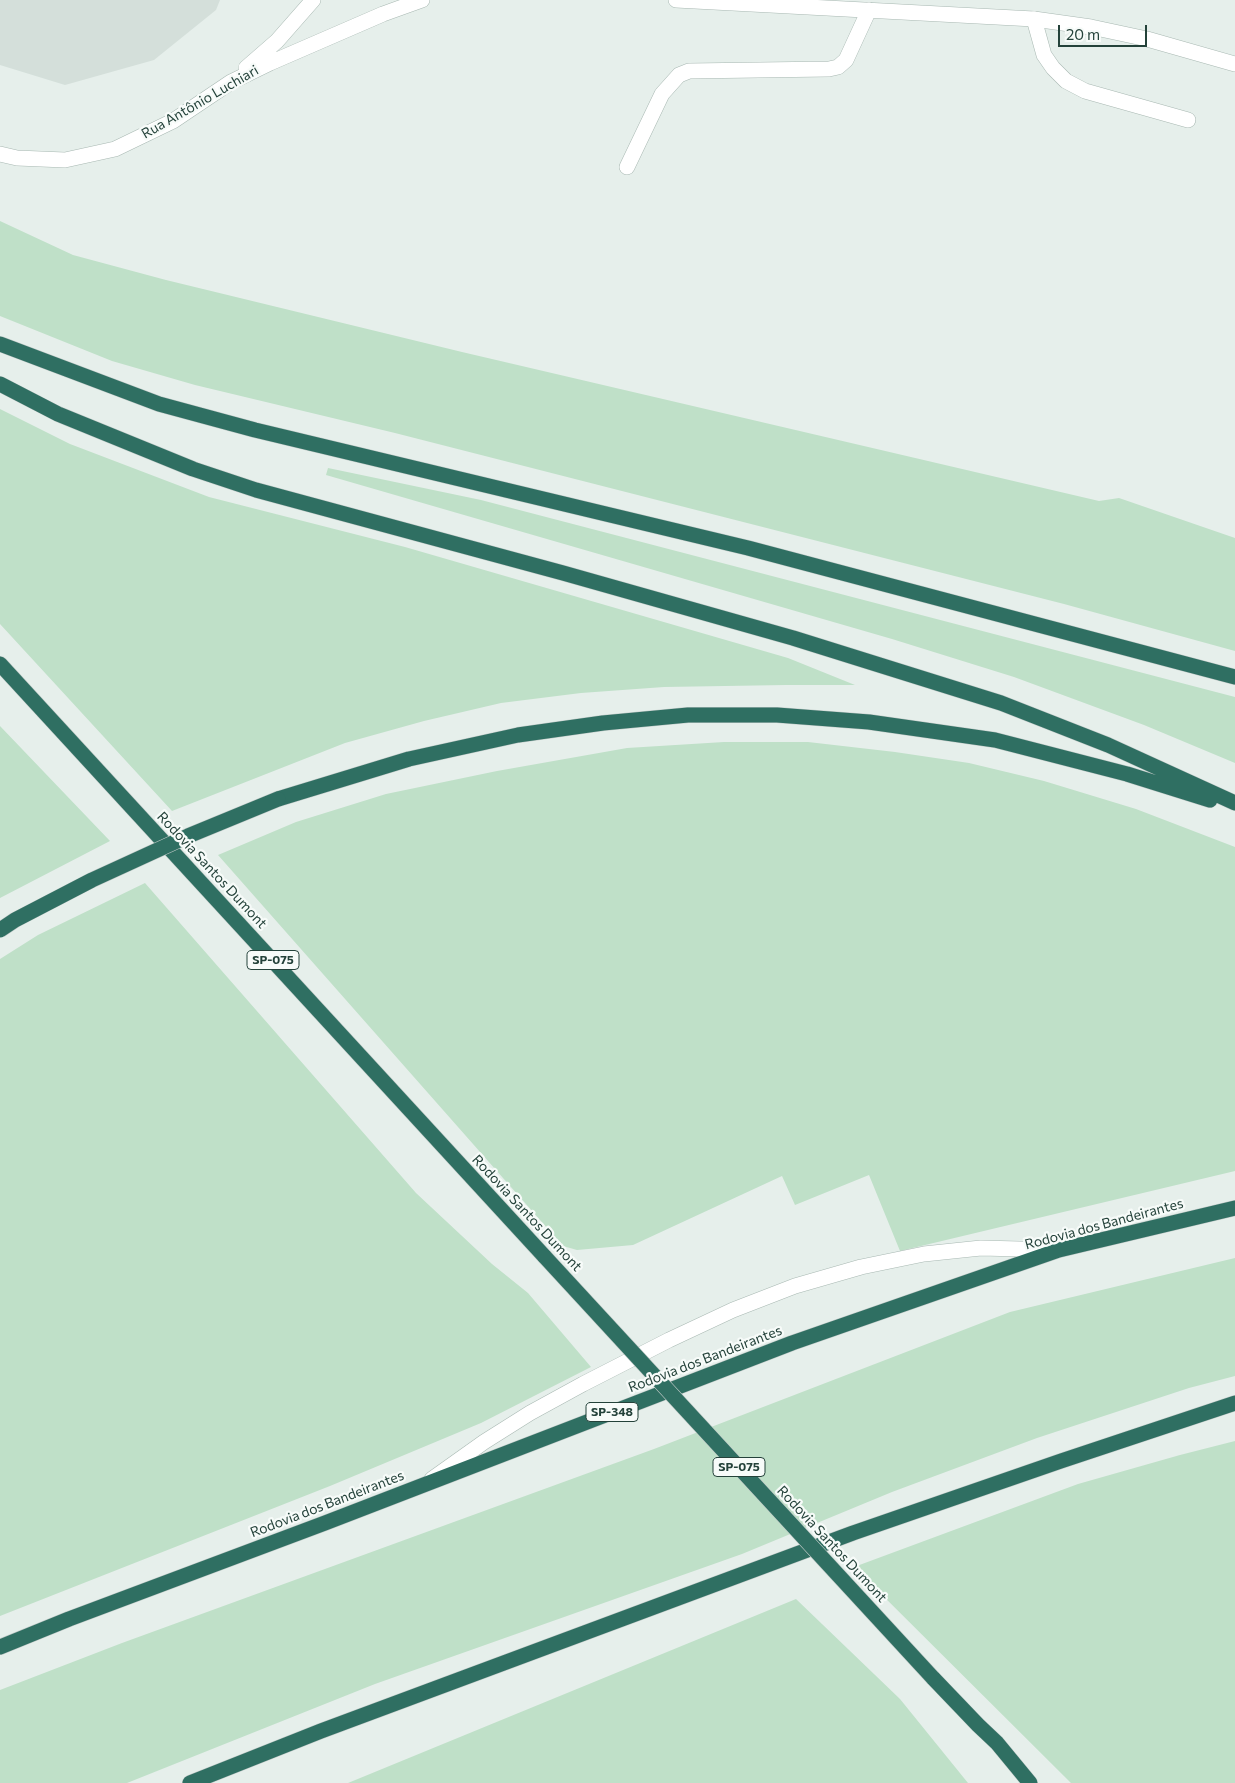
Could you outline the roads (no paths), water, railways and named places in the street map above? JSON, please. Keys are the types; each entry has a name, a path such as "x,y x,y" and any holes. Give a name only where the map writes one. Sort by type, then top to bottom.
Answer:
{"highway":[{"path":"0,344 159,404 255,430 748,548 1235,677"},
{"path":"0,384 68,417 193,469 256,490 563,573 764,630 887,666 1001,703 1108,744 1235,803"},
{"name":"Rodovia Santos Dumont","path":"0,664 933,1678 997,1743 1030,1783"},
{"path":"0,930 14,920 92,880 188,836 278,799 409,759 518,735 603,723 688,715 777,715 869,722 996,740 1127,774 1235,808"},
{"name":"Rodovia dos Bandeirantes","path":"0,1647 792,1343 1059,1250 1235,1208"},
{"path":"190,1783 321,1731 853,1533 1235,1403"},
{"path":"997,1743 1038,1783"}],"street":[{"path":"231,82 277,41 313,0"},
{"name":"Rua Antônio Luchiari","path":"0,154 17,158 66,160 115,149 173,121 231,82 270,63 383,14 422,0"},
{"path":"676,0 1034,18 1091,27 1147,39 1235,64"},
{"path":"627,167 662,94 679,75 689,71 829,69 838,67 846,60 869,10"},
{"path":"1034,18 1044,54 1053,68 1066,81 1085,92 1188,120"},
{"path":"422,1485 499,1432 582,1384 733,1310 794,1286 860,1267 924,1254 981,1248 1059,1250"}]}
